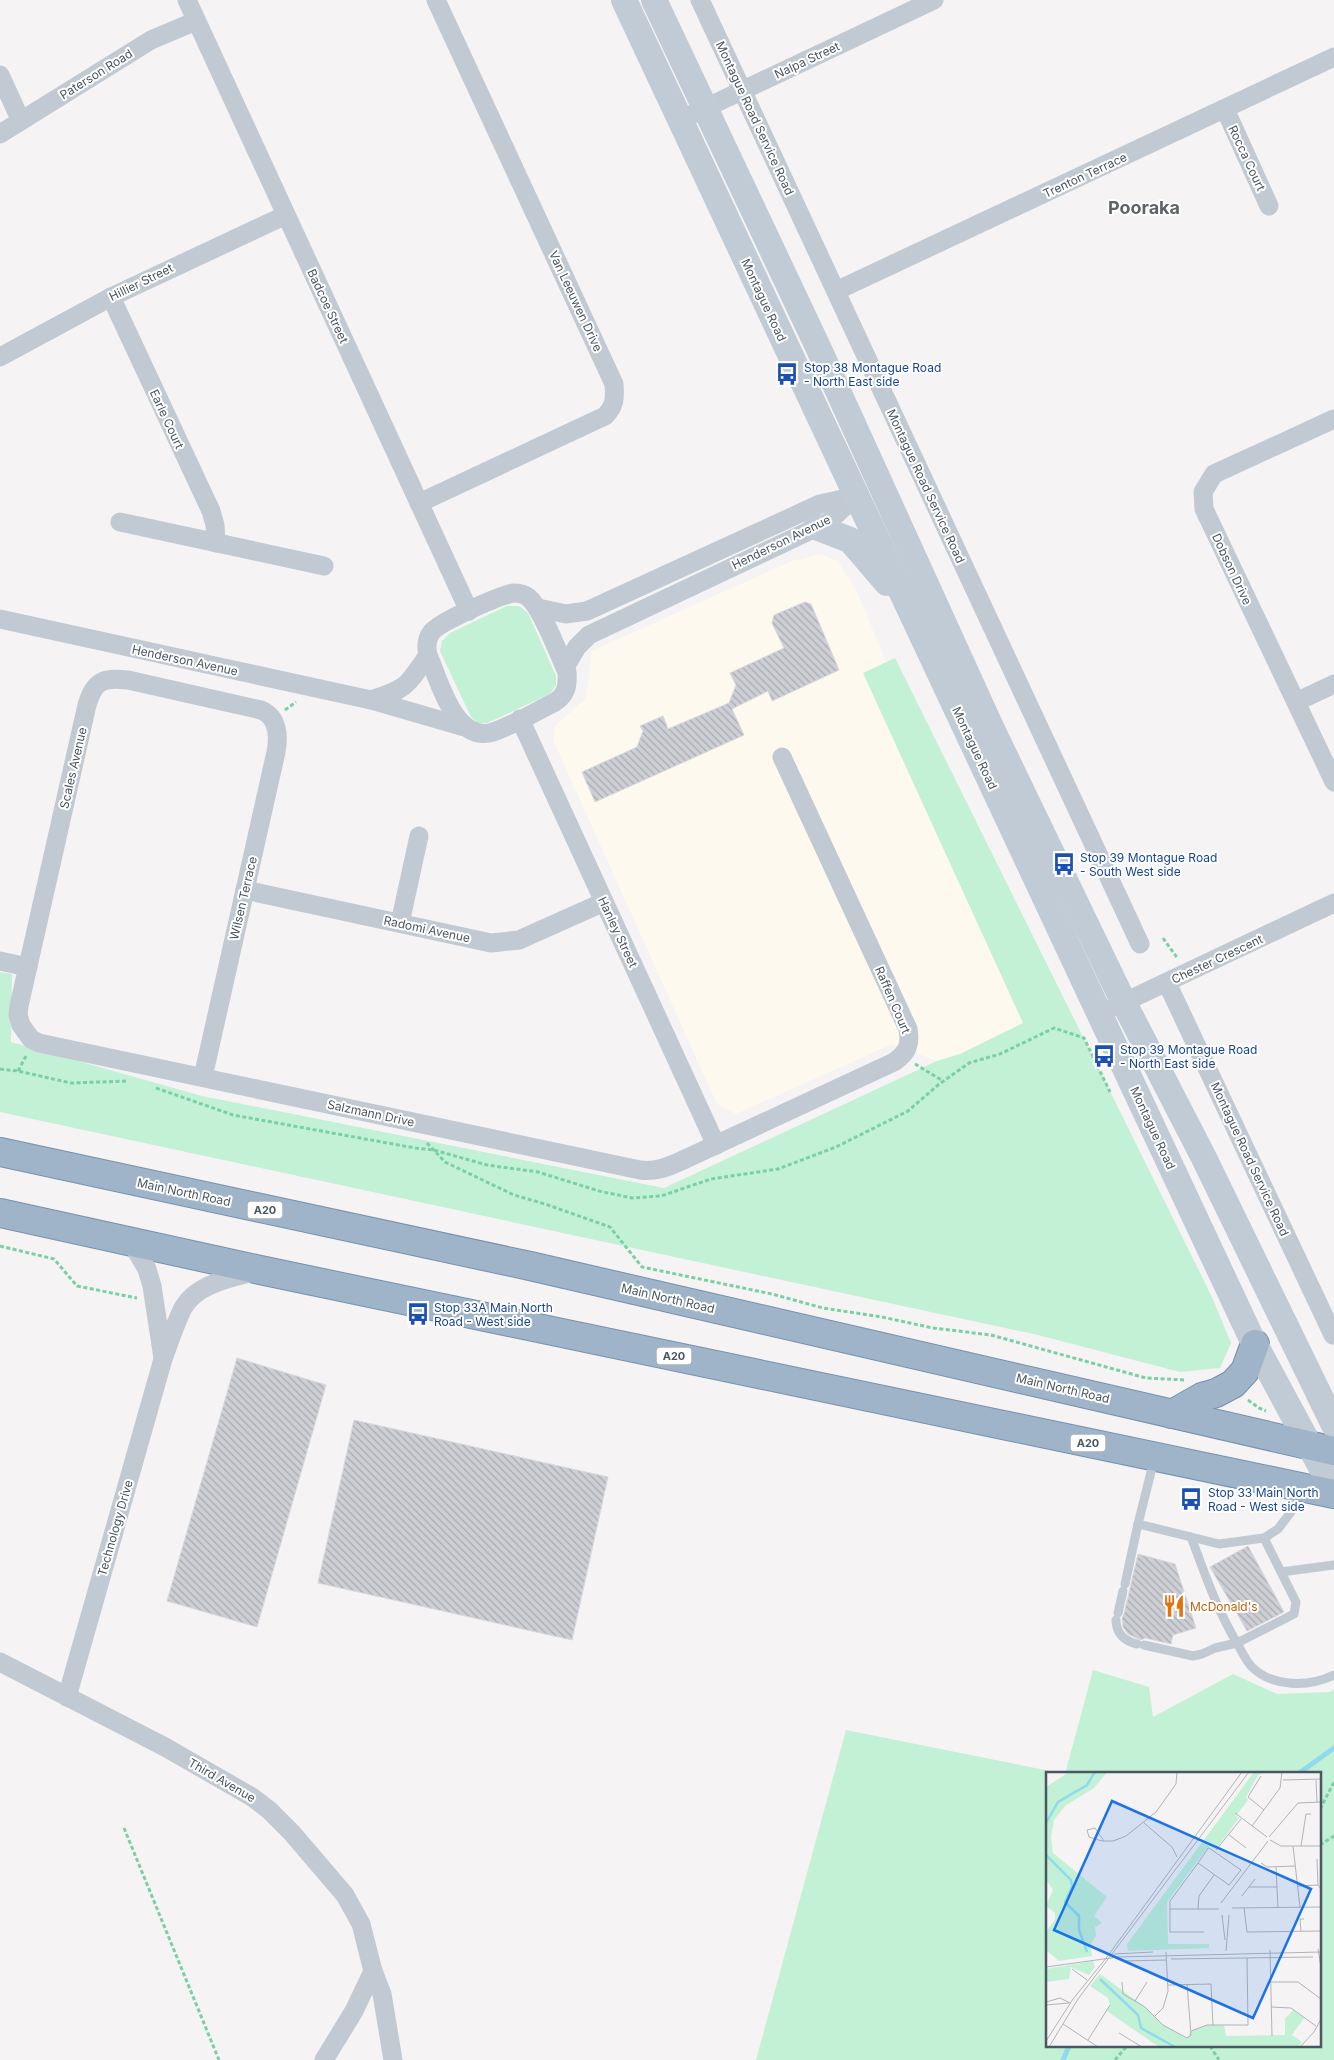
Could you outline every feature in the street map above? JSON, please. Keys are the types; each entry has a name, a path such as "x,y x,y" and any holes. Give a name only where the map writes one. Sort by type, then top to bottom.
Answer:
{"highway":[{"name":"Main North Road","path":"0,1152 530,1266 1321,1448"},
{"name":"A20","path":"0,1213 260,1270 1154,1457 1334,1492"},
{"path":"1172,1414 1202,1397 1216,1393 1233,1384 1245,1371 1255,1344"}],"main road":[{"name":"Montague Road","path":"624,0 1255,1344 1321,1448 1334,1492"},
{"name":"Montague Road","path":"654,0 881,484 990,725 1124,1003 1203,1156 1334,1425"},
{"path":"856,496 881,484"},
{"path":"816,528 850,540 910,610"}],"street":[{"name":"Badcoe Street","path":"186,0 469,611"},
{"name":"Van Leeuwen Drive","path":"419,503 605,416 614,405 615,393 614,384 436,0"},
{"name":"Montague Road Service Road","path":"700,0 1140,944"},
{"name":"Nalpa Street","path":"680,120 934,0"},
{"name":"Paterson Road","path":"0,134 151,40 196,21"},
{"name":"Trenton Terrace","path":"836,291 1334,57"},
{"path":"0,75 21,121"},
{"name":"Rocca Court","path":"1225,109 1269,206"},
{"name":"Hillier Street","path":"0,357 111,297 286,215"},
{"name":"Earle Court","path":"111,297 211,511 215,525 216,543"},
{"name":"Dobson Drive","path":"1334,419 1214,474 1203,492 1204,509 1334,782"},
{"name":"Henderson Avenue","path":"564,667 585,639 599,629 828,522 856,496"},
{"name":"Henderson Avenue","path":"538,608 566,614 587,611 820,504 856,496"},
{"path":"120,522 324,566"},
{"path":"513,593 528,597 538,608 564,667 568,682 564,696 492,732 480,734 464,727 451,708 426,647 431,632 436,627 469,611 513,593"},
{"name":"Henderson Avenue","path":"0,619 371,700 443,719 464,727"},
{"path":"371,700 406,686 428,655"},
{"name":"Scales Avenue","path":"28,1041 18,1016 87,705 91,692 96,685 111,678 128,680 261,710 276,716"},
{"path":"1296,702 1334,684"},
{"name":"Wilsen Terrace","path":"203,1077 277,744 276,716"},
{"name":"Hanley Street","path":"520,719 716,1145"},
{"name":"Raffen Court","path":"716,1145 894,1062 903,1056 908,1048 908,1029 782,757"},
{"path":"400,923 419,836"},
{"name":"Radomi Avenue","path":"245,890 491,943 519,940 604,902"},
{"name":"Chester Crescent","path":"1100,1014 1334,903"},
{"path":"0,961 28,967"},
{"name":"Montague Road Service Road","path":"1167,983 1333,1335"},
{"name":"Salzmann Drive","path":"28,1041 31,1039 648,1172 664,1168 716,1145"},
{"name":"Technology Drive","path":"131,1242 147,1269 152,1286 163,1359"},
{"name":"Technology Drive","path":"68,1698 163,1359 183,1308 202,1290 217,1282 260,1270"},
{"name":"Third Avenue","path":"0,1662 181,1756 252,1796 299,1840 345,1895 361,1924 373,1971 382,1994 393,2060"},
{"path":"324,2060 354,2011 373,1971"}],"lane":[{"path":"1154,1457 1117,1616 1116,1627 1126,1640 1193,1656 1236,1643 1294,1614 1296,1602 1264,1538"},
{"path":"1138,1524 1219,1544 1264,1538 1278,1529 1291,1512 1299,1486"},
{"path":"1192,1537 1219,1611 1251,1666 1263,1675 1277,1681 1292,1684 1309,1683 1334,1675"},
{"path":"1281,1572 1334,1565"}],"path":[{"path":"276,716 298,700"},
{"path":"1163,938 1180,962"},
{"path":"18,1071 28,1041"},
{"path":"910,1061 943,1082"},
{"path":"407,1121 445,1162 514,1195 610,1227 642,1267 772,1294 823,1308 882,1317 933,1328 991,1335 1146,1378 1194,1381"},
{"path":"0,1246 54,1259 77,1286 144,1299"},
{"path":"1242,1395 1259,1408 1274,1413"},
{"path":"1322,1805 1334,1782"},
{"path":"124,1828 219,2060"},
{"path":"1322,1844 1334,1836"},
{"path":"1115,2060 1125,2048"},
{"path":"1211,2048 1219,2060"}],"shaded area":[{"path":"820,554 838,561 858,594 886,662 864,674 1024,1023 960,1054 937,1061 892,1044 736,1114 717,1104 553,740 555,726 586,698 592,651 792,561"}],"green space":[{"path":"507,606 519,606 528,613 556,676 556,685 550,694 487,723 478,723 471,717 440,651 442,641 450,633"},
{"path":"895,658 1212,1297 1231,1343 1220,1368 1180,1372 1038,1335 0,1112 0,972 12,974 11,1042 202,1096 664,1188 937,1061 960,1054 1023,1023 863,673"},
{"path":"1093,1670 1149,1687 1153,1717 1233,1674 1277,1694 1330,1692 1334,1689 1334,2060 756,2060 846,1730 1055,1772 1046,1772 1046,2048 1322,2048 1322,1772 1066,1772"}],"building":[{"path":"805,602 811,604 839,670 772,701 768,691 732,709 744,735 595,802 582,772 637,747 643,731 640,726 663,716 668,729 729,703 736,685 730,673 784,648 772,623 774,615"},
{"path":"237,1358 326,1385 257,1627 167,1601"},
{"path":"354,1420 608,1477 572,1640 318,1583"},
{"path":"1248,1546 1284,1612 1247,1631 1210,1567"},
{"name":"McDonald's","path":"1138,1554 1175,1564 1196,1628 1173,1635 1171,1644 1145,1638 1141,1640 1128,1634 1123,1627 1122,1618"}],"waterway":[{"path":"1301,1772 1334,1748"},
{"path":"1063,2060 1068,2048"}],"place":[{"name":"Stop 38 Montague Road - North East side","path":"787,374"},
{"name":"Stop 39 Montague Road - South West side","path":"1064,864"},
{"name":"Stop 39 Montague Road - North East side","path":"1104,1056"},
{"name":"Stop 33A Main North Road - West side","path":"418,1314"},
{"name":"Stop 33 Main North Road - West side","path":"1191,1499"},
{"name":"McDonald's","path":"1174,1606"}],"district":[{"name":"Pooraka","path":"1144,207"}]}
